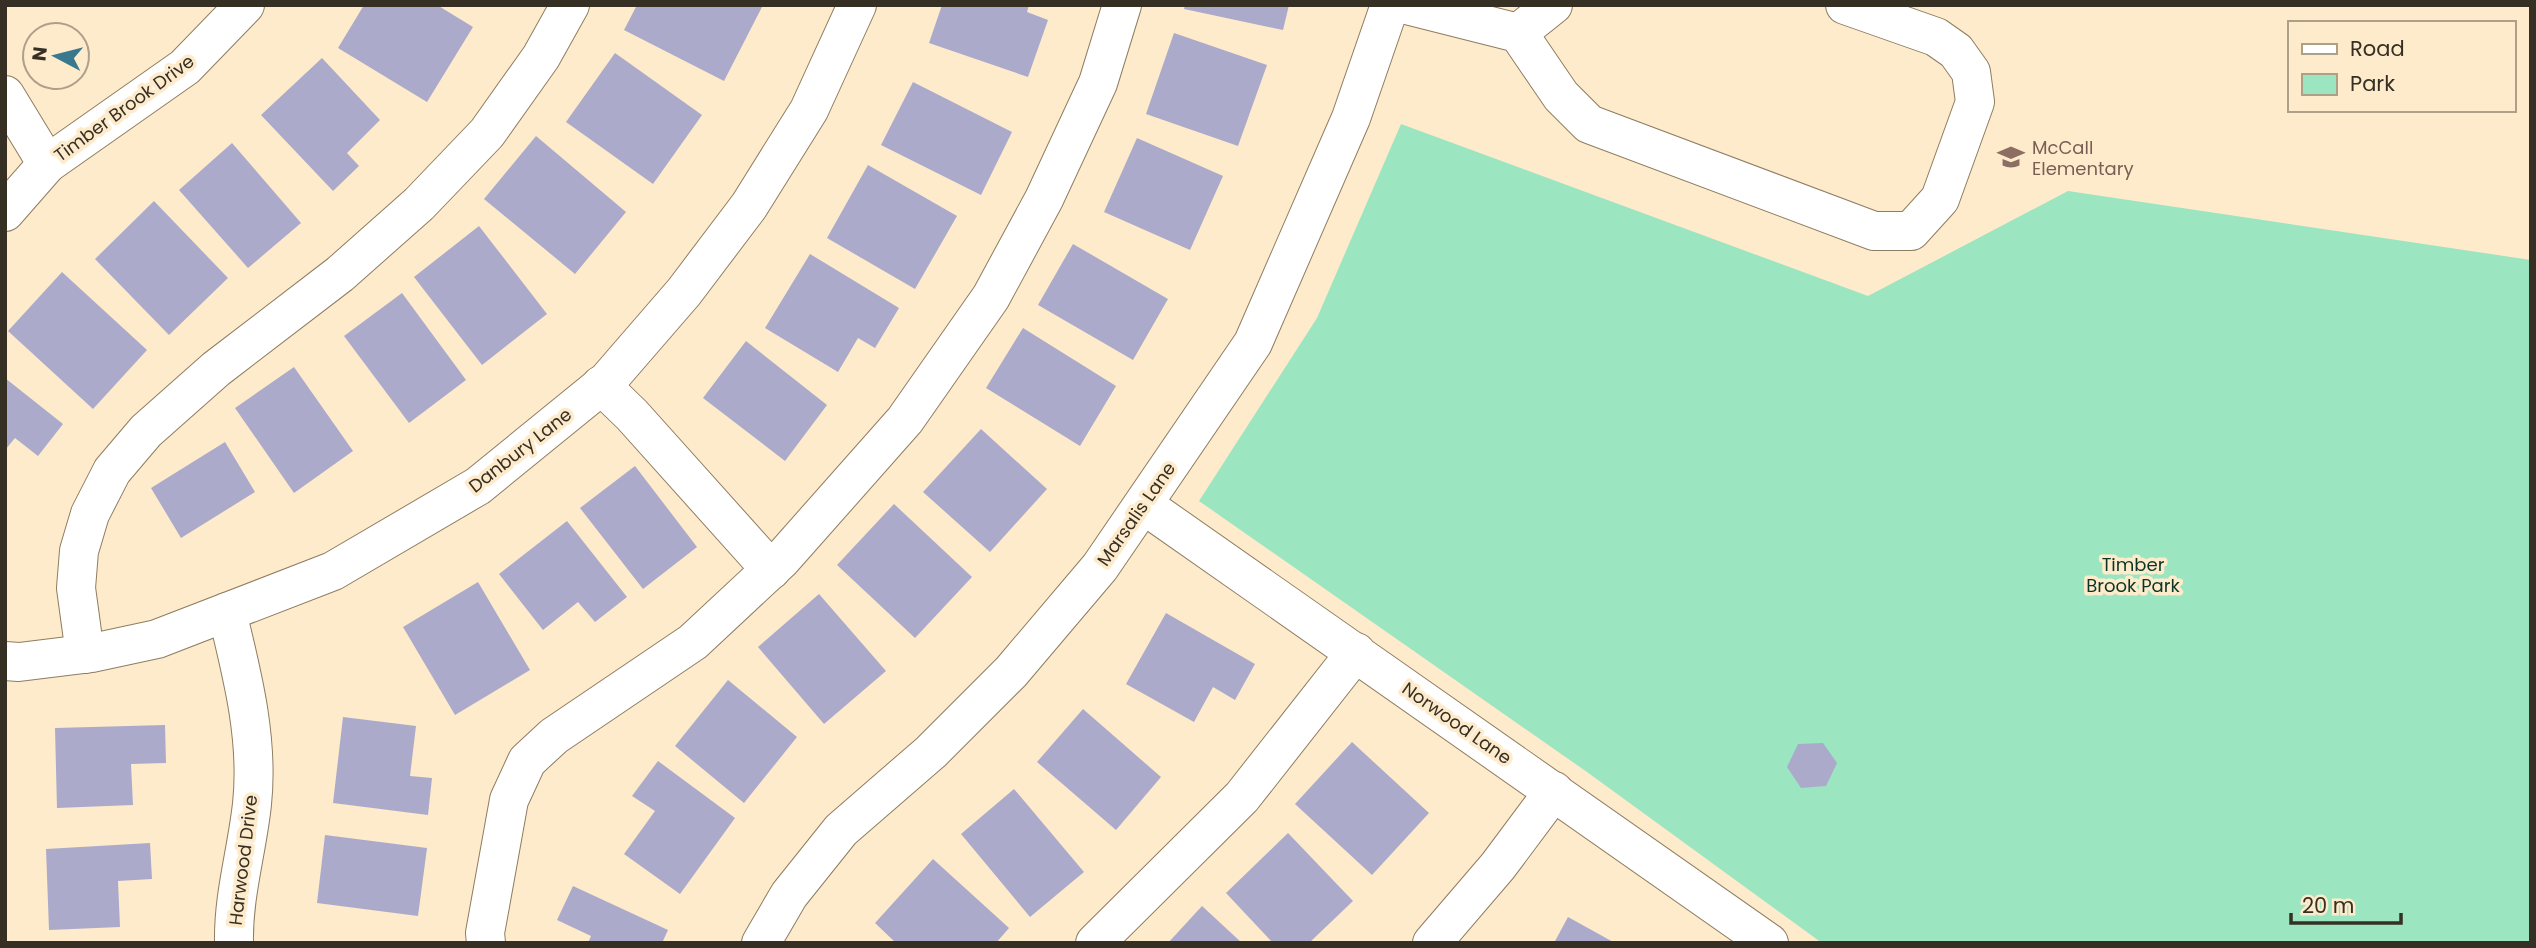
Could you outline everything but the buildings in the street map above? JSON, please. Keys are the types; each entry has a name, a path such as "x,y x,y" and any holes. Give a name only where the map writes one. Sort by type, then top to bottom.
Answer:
{"street":[{"name":"Timber Brook Drive","path":"5,212 47,164 185,67 245,5"},
{"path":"85,654 76,588 79,551 90,514 112,471 146,431 216,369 340,274 419,204 487,132 541,57 570,5"},
{"name":"Danbury Lane","path":"5,661 19,662 85,654 157,639 333,571 478,486 601,385 684,292 749,206 809,110 857,5"},
{"path":"486,943 485,933 509,800 527,761 554,736 693,642 771,570 905,420 991,297 1044,199 1098,83 1122,5"},
{"name":"Marsalis Lane","path":"761,943 789,895 841,830 930,752 1011,672 1100,566 1253,343 1351,118 1390,5"},
{"path":"1407,5 1518,33 1561,96 1588,124 1874,231 1911,230 1940,199 1975,102 1971,72 1956,51 1936,37 1845,5"},
{"path":"1518,33 1553,5"},
{"path":"5,95 47,164"},
{"path":"601,385 632,415 771,570"},
{"name":"Norwood Lane","path":"1144,505 1769,943"},
{"name":"Harwood Drive","path":"227,612 244,681 253,754 252,803 233,912 234,943"},
{"path":"1095,943 1242,797 1356,652"},
{"path":"1432,943 1498,866 1554,791"}],"green space":[{"name":"Timber Brook Park","path":"1401,124 1868,296 2068,191 2531,260 2531,943 1822,943 1587,772 1199,501 1317,318"}],"place":[{"name":"McCall Elementary","path":"2011,157"}]}
